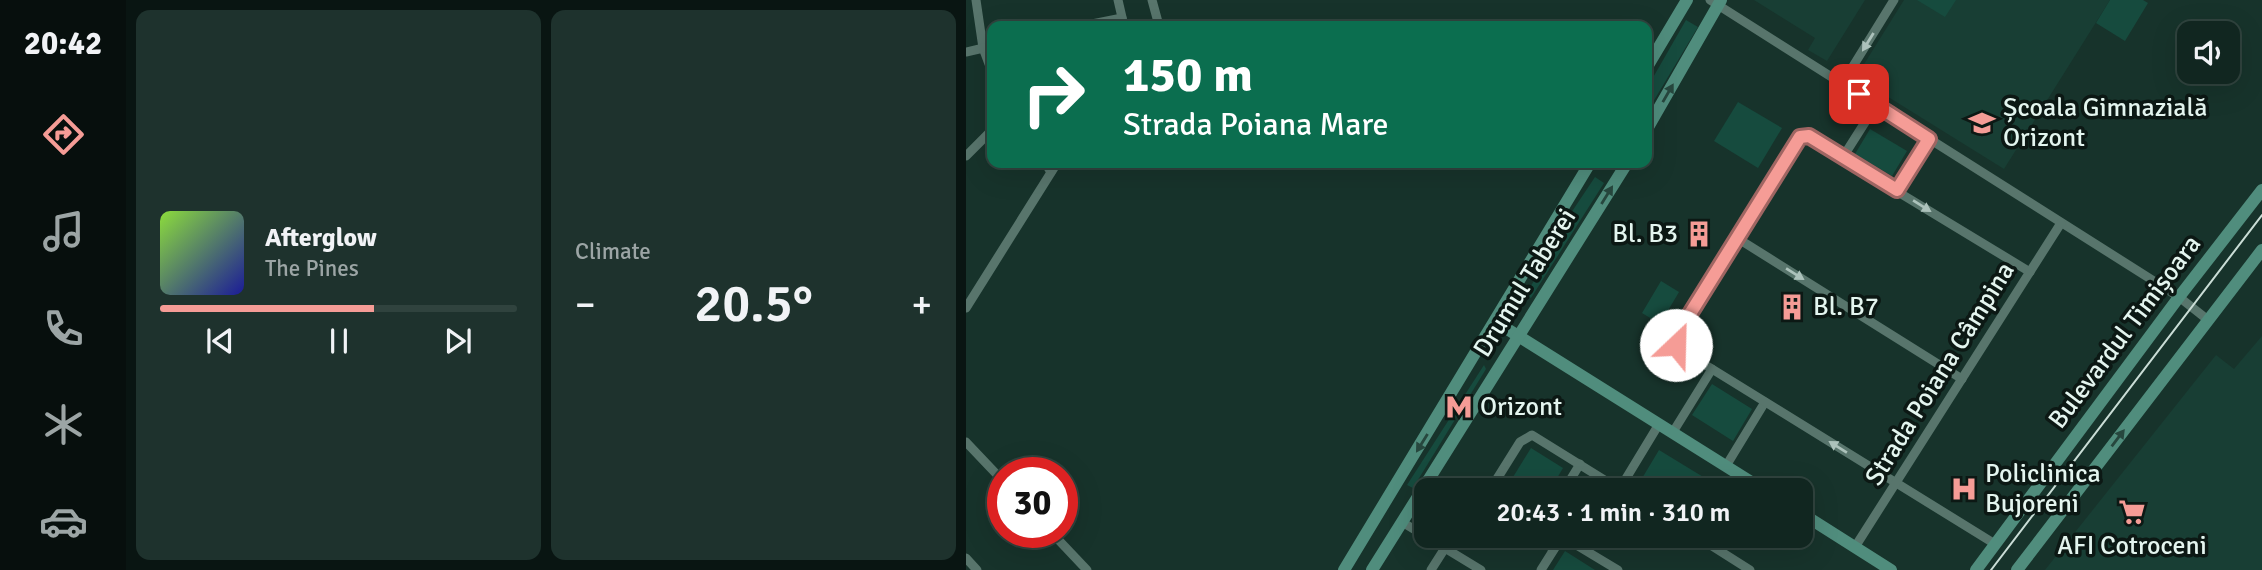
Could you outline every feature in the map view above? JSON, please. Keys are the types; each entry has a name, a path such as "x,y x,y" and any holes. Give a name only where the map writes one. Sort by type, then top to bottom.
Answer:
{"main road":[{"path":"1652,59 1687,0"},
{"path":"1652,120 1717,2"},
{"name":"Drumul Taberei","path":"1343,570 1587,168"},
{"name":"Drumul Taberei","path":"1429,478 1624,168"},
{"name":"Bulevardul Timișoara","path":"1976,570 2262,190"},
{"path":"2017,570 2262,250"},
{"path":"1496,322 1746,478"},
{"path":"1395,486 1414,498"},
{"name":"Drumul Taberei","path":"1372,570 1414,502"},
{"path":"1813,521 1885,569"}],"street":[{"path":"976,0 987,43"},
{"path":"1118,0 1123,21"},
{"path":"1152,0 1158,21"},
{"path":"1842,84 1894,0"},
{"path":"1717,2 2179,297 2208,320"},
{"path":"966,52 987,47"},
{"path":"1843,157 1876,105"},
{"path":"966,156 987,135"},
{"path":"1995,544 1678,348 1675,338 1800,137 1809,136 2030,272"},
{"path":"1897,190 1929,139"},
{"path":"1048,168 1051,172"},
{"path":"966,308 1054,168"},
{"name":"Strada Poiana Câmpina","path":"1855,547 2061,223"},
{"path":"1737,238 1962,379"},
{"path":"1673,432 1712,369"},
{"path":"1726,466 1765,402"},
{"path":"1626,478 1659,424"},
{"path":"1498,478 1520,442 1528,436 1535,436 1602,478"},
{"path":"966,442 987,464"},
{"path":"1571,478 1580,464"},
{"path":"1402,522 1414,529"},
{"path":"1541,570 1558,543 1563,541 1573,542 1618,570"},
{"path":"1066,548 1087,570"},
{"path":"1431,570 1445,548 1481,570"},
{"path":"1715,548 1737,567 1750,570"},
{"path":"966,558 977,570"}],"shaded area":[{"path":"1754,0 1865,0 1827,61 1808,50 1815,38"},
{"name":"Școala Gimnazială Orizont","path":"1904,0 2110,0 2004,169 1856,77"},
{"path":"1917,0 1956,0 1945,17"},
{"path":"2110,0 2143,0 2148,3 2125,41 2096,23"},
{"path":"1686,20 1698,27 1652,104 1652,79"},
{"path":"1738,102 1782,128 1758,168 1714,141"},
{"path":"1870,129 1907,151 1892,176 1855,154"},
{"path":"1595,177 1604,183 1531,298 1525,295 1562,237 1569,216"},
{"path":"1661,281 1679,292 1660,324 1642,313"},
{"path":"2262,336 2262,570 2045,570 2216,355 2234,369"},
{"path":"1484,365 1486,369 1419,478 1414,478 1413,488 1407,485"},
{"path":"1712,384 1752,409 1733,441 1692,415"},
{"path":"1531,448 1563,468 1557,478 1512,478"},
{"path":"1659,450 1705,478 1642,478"},
{"path":"1565,551 1595,570 1553,570"}],"tram line":[{"path":"1991,570 2262,215"}],"place":[{"name":"Școala Gimnazială Orizont","path":"1982,123"},
{"name":"Bl. B3","path":"1699,234"},
{"name":"Bl. B7","path":"1792,307"},
{"name":"Orizont","path":"1459,407"},
{"name":"Policlinica Bujoreni","path":"1964,489"},
{"name":"AFI Cotroceni","path":"2132,512"}],"route":[{"path":"1676,345 1675,338 1800,137 1809,136 1897,190 1929,139 1859,94"}]}
